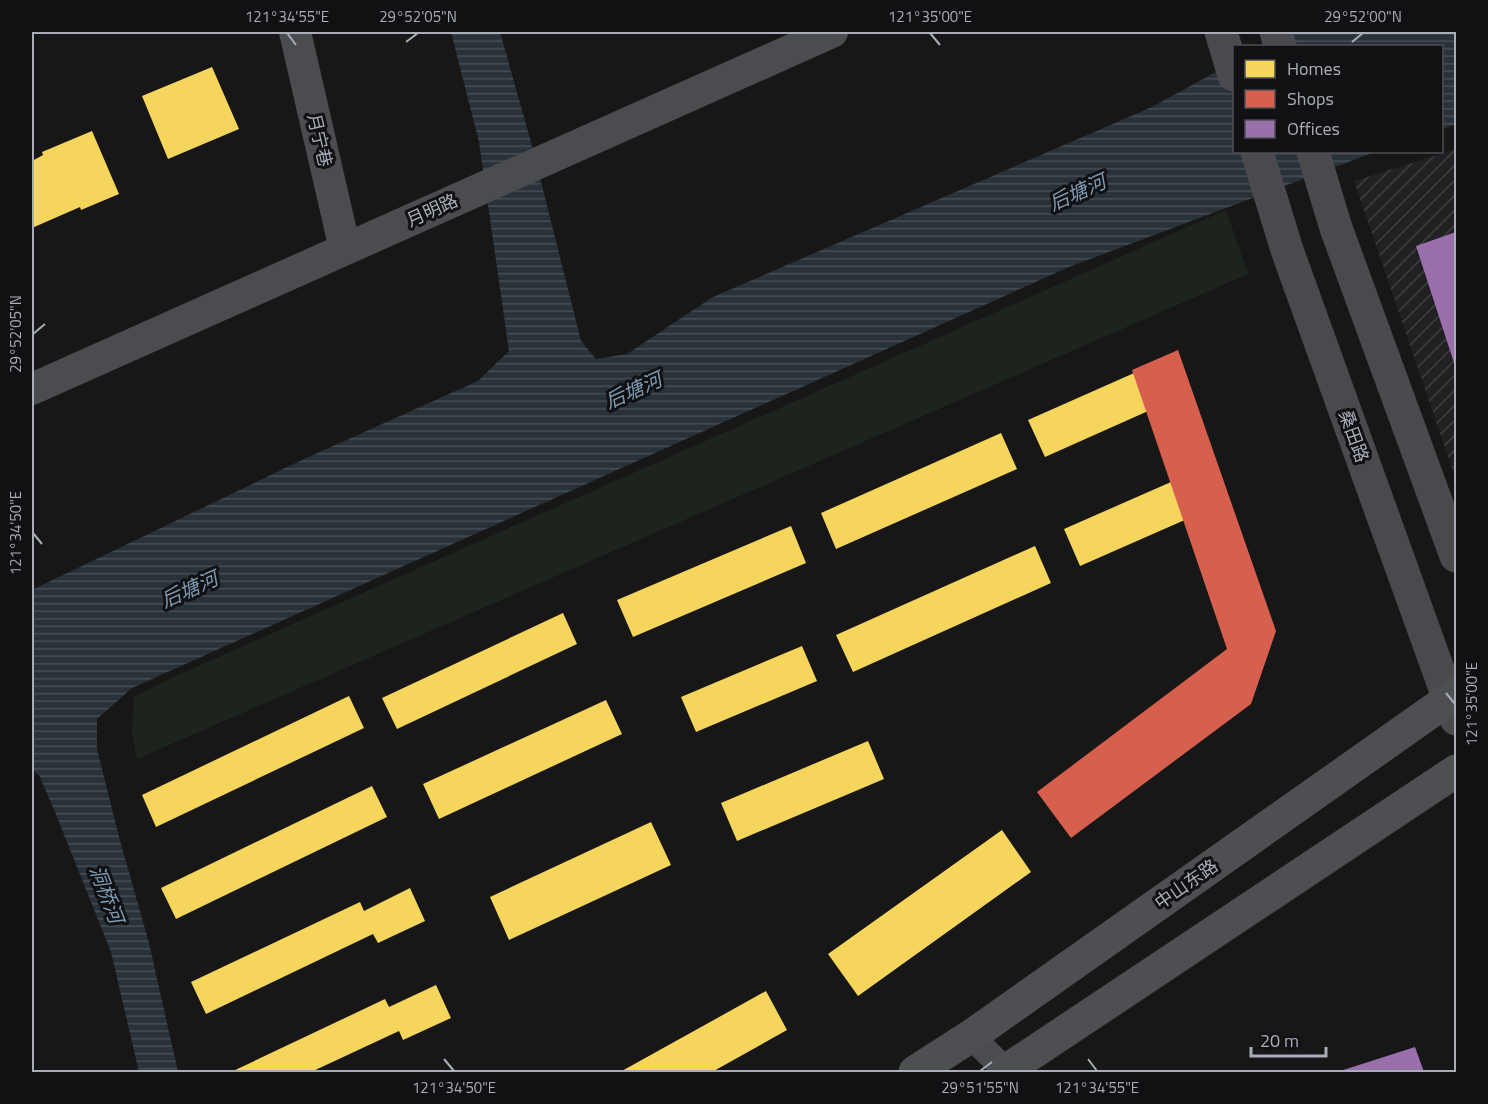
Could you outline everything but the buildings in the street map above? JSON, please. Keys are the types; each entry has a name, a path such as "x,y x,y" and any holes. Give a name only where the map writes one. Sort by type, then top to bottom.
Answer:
{"main road":[{"path":"1221,32 1233,72"},
{"name":"桑田路","path":"1257,153 1287,250 1454,703"},
{"path":"1313,153 1336,228 1456,556"},
{"name":"中山东路","path":"915,1072 971,1036 1454,703"},
{"path":"1006,1072 1456,771"}],"street":[{"name":"月宁巷","path":"295,32 345,249"},
{"name":"月明路","path":"32,389 832,32"},
{"path":"971,1036 1006,1072"}],"shaded area":[{"path":"1456,149 1456,480 1354,181"},
{"path":"1226,210 1248,274 137,759 132,733 134,697 178,675"}],"water":[{"path":"451,32 500,32 531,142 581,341 596,359 627,354 713,297 1152,107 1233,63 1233,153 1372,153 1069,267 132,688 97,719 97,749 149,943 178,1072 139,1072 111,952 39,775 32,771 32,590 302,460 478,381 509,351 479,142"},
{"path":"1291,32 1456,32 1456,124 1443,129 1443,45 1265,45"}],"water label":[{"name":"后塘河","path":"1077,192"},
{"name":"后塘河","path":"633,390"},
{"name":"后塘河","path":"189,589"},
{"name":"洞桥河","path":"107,894"}]}
